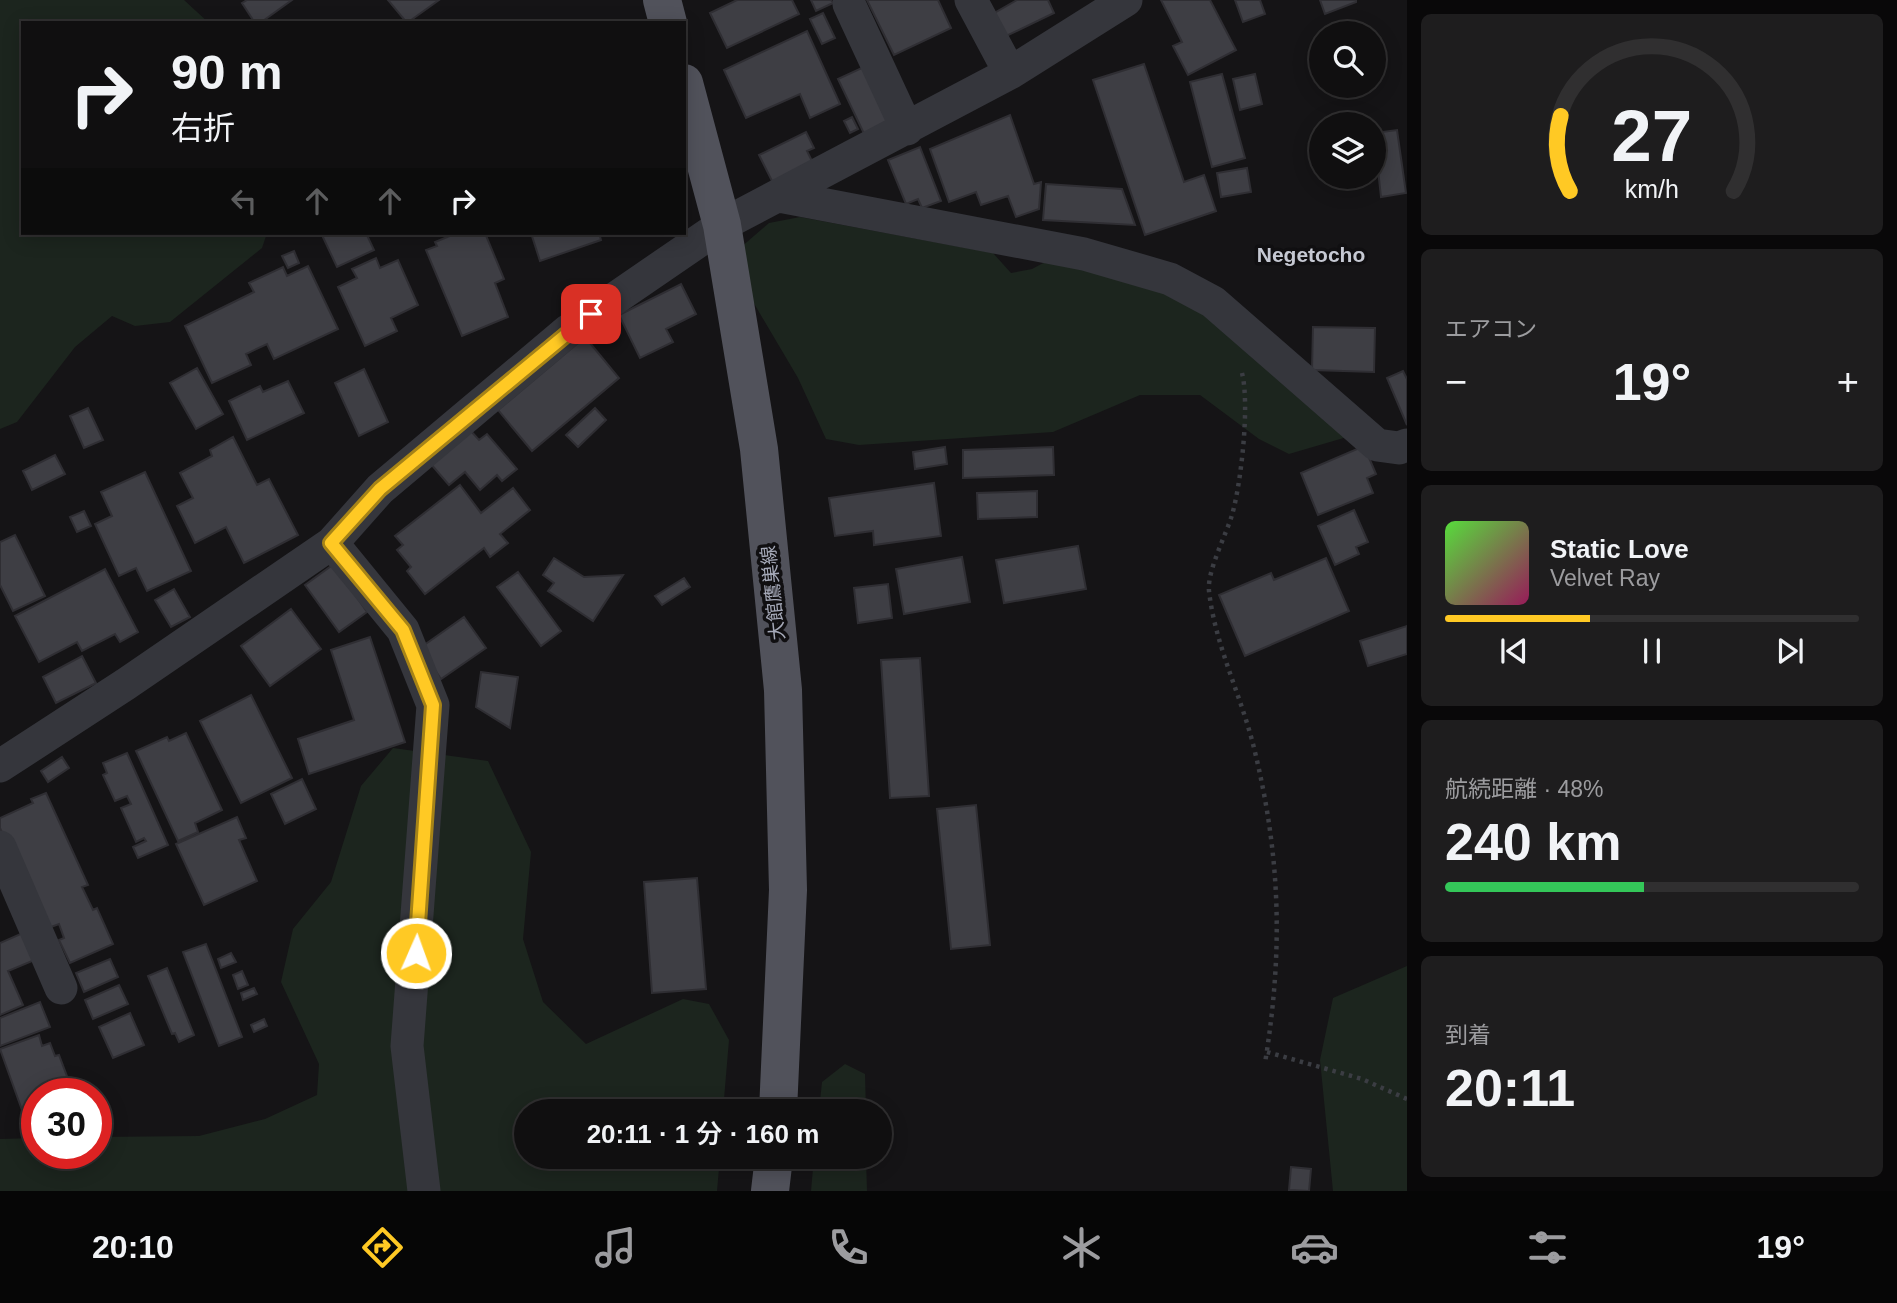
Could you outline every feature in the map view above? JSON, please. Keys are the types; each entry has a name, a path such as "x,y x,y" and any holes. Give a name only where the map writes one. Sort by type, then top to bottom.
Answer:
{"main road":[{"path":"662,0 667,21"},
{"name":"大館鷹巣線","path":"686,90 722,225 759,449 783,690 788,890 779,1099"},
{"path":"770,1191 773,1169"}],"street":[{"path":"971,0 1010,73"},
{"path":"0,766 126,684 331,543 380,489 569,330 722,225 1010,73 1126,0"},
{"path":"849,4 907,129"},
{"path":"779,196 1084,254 1170,279 1213,302 1377,445 1399,448 1407,446"},
{"path":"331,543 403,630 433,705 407,1046 424,1191"},
{"path":"0,847 61,988"}],"path":[{"path":"1241,368 1244,382 1242,453 1232,513 1208,588 1222,652 1254,747 1273,845 1279,917 1274,1003 1265,1063"},
{"path":"1267,1052 1362,1079 1407,1099"}],"shaded area":[{"path":"0,0 184,0 207,21 21,21 21,235 266,235 262,248 170,322 135,326 112,316 75,347 17,422 0,429"},
{"path":"800,217 993,253 1011,273 1032,269 1049,260 1165,285 1212,312 1347,437 1289,454 1259,439 1200,395 1140,395 1053,432 859,445 826,439 798,378 749,295 740,248 769,223"},
{"path":"393,748 488,761 531,852 523,939 543,1002 586,1044 683,999 709,1004 729,1040 724,1099 514,1099 514,1169 719,1169 717,1191 0,1191 0,1139 21,1138 21,1169 112,1169 112,1137 199,1136 265,1119 317,1095 319,1064 281,982 293,929 331,882 361,786"},
{"path":"1407,966 1407,1191 1333,1191 1320,1060 1333,998"},
{"path":"845,1064 865,1074 866,1099 820,1099 822,1082"},
{"path":"813,1169 866,1169 867,1191 811,1191"}],"building":[{"path":"247,0 292,0 263,21 254,21 242,3"},
{"path":"388,0 439,0 410,21 405,21"},
{"path":"737,0 792,0 799,14 727,48 710,13"},
{"path":"811,0 831,0 833,3 816,11"},
{"path":"867,0 938,0 951,28 894,55"},
{"path":"1017,0 1048,0 1054,13 1002,38 991,15"},
{"path":"1161,0 1210,0 1236,50 1188,75 1173,46 1182,42"},
{"path":"1235,0 1260,0 1265,14 1243,22"},
{"path":"1320,0 1356,0 1356,2 1325,14"},
{"path":"823,13 835,38 822,44 810,19"},
{"path":"807,31 840,104 810,118 800,94 746,118 724,70"},
{"path":"1144,64 1184,182 1204,175 1216,211 1145,235 1093,80"},
{"path":"866,66 895,127 867,140 838,79"},
{"path":"1222,74 1245,158 1212,167 1190,82"},
{"path":"1255,74 1262,104 1240,110 1233,79"},
{"path":"1010,115 1034,184 1041,182 1039,209 1016,217 1008,196 981,205 976,192 949,202 930,149"},
{"path":"852,117 858,129 850,133 844,121"},
{"path":"1397,130 1406,193 1381,197 1380,189 1386,189 1386,131"},
{"path":"806,132 814,148 807,151 817,171 777,191 759,155"},
{"path":"920,147 941,201 922,208 918,199 906,204 888,160"},
{"path":"1247,168 1251,192 1221,197 1217,173"},
{"path":"1046,184 1122,189 1135,225 1043,220"},
{"path":"322,235 367,235 374,250 337,267"},
{"path":"452,235 486,235 504,279 495,283 508,317 462,336 426,250 437,246 435,242"},
{"path":"532,235 600,235 601,240 540,261"},
{"path":"294,251 299,263 288,268 282,256"},
{"path":"376,258 380,268 398,260 418,305 391,318 397,331 365,346 338,287 357,278 352,269"},
{"path":"308,266 338,329 274,359 267,344 246,354 251,365 212,383 185,326 254,292 249,283 283,267 287,276"},
{"path":"681,284 696,314 666,329 673,342 640,358 619,315"},
{"path":"1313,327 1375,328 1374,372 1312,370"},
{"path":"585,337 619,378 532,451 498,410"},
{"path":"197,368 223,414 196,429 170,383"},
{"path":"364,369 388,422 359,436 335,383"},
{"path":"1403,371 1407,379 1407,425 1387,378"},
{"path":"288,381 304,413 247,440 229,401 260,386 263,392"},
{"path":"88,408 103,440 84,448 70,416"},
{"path":"595,408 606,420 578,447 566,435"},
{"path":"469,429 479,440 487,434 517,469 502,481 497,475 480,490 465,472 449,485 430,463"},
{"path":"233,437 257,485 269,479 298,535 244,563 226,527 195,543 177,506 193,498 180,473 212,456 210,450"},
{"path":"1364,446 1376,474 1367,478 1373,493 1318,515 1301,473"},
{"path":"945,447 947,464 915,469 913,452"},
{"path":"1053,447 1054,475 963,478 963,450"},
{"path":"55,455 65,474 32,490 23,471"},
{"path":"145,472 191,571 147,591 136,568 119,576 95,524 112,516 101,492"},
{"path":"934,483 941,536 874,545 873,531 835,536 829,498"},
{"path":"460,485 481,513 513,488 530,510 500,534 508,543 490,557 484,548 425,594 407,571 411,567 397,550 403,545 395,536"},
{"path":"1037,491 1037,517 978,519 977,493"},
{"path":"1354,510 1368,542 1356,547 1359,554 1335,565 1318,526"},
{"path":"84,511 91,526 77,532 70,517"},
{"path":"15,535 45,596 13,611 0,585 0,542"},
{"path":"1078,546 1086,589 1004,603 996,560"},
{"path":"962,557 970,602 904,614 896,569"},
{"path":"554,558 584,577 623,575 593,621 548,591 554,583 543,575"},
{"path":"1326,558 1349,611 1245,656 1219,595 1271,573 1274,580"},
{"path":"334,564 367,612 339,632 305,585"},
{"path":"105,569 138,632 120,642 115,634 82,651 77,642 39,662 15,616"},
{"path":"518,572 561,631 541,646 497,587"},
{"path":"684,578 690,587 662,605 655,596"},
{"path":"888,584 892,618 858,623 854,588"},
{"path":"174,589 190,617 171,627 155,600"},
{"path":"291,609 321,649 270,686 241,646"},
{"path":"464,617 486,648 441,679 420,648"},
{"path":"1407,626 1407,654 1368,666 1360,641"},
{"path":"370,637 405,742 309,774 298,739 354,720 331,650"},
{"path":"82,656 96,683 56,703 43,677"},
{"path":"920,658 929,796 890,798 881,660"},
{"path":"481,672 518,677 510,728 476,707"},
{"path":"251,695 292,778 241,803 200,721"},
{"path":"186,733 222,810 195,823 198,832 178,841 136,751 167,737 169,741"},
{"path":"127,753 168,845 138,858 133,847 146,841 144,838 136,842 121,808 131,804 127,796 115,801 103,775 107,773 103,763"},
{"path":"62,757 69,768 48,782 41,771"},
{"path":"302,779 316,809 285,824 271,794"},
{"path":"46,793 88,885 82,887 93,910 97,908 113,944 70,963 59,940 64,938 59,924 43,930 0,828 0,818 33,803 31,799"},
{"path":"976,805 990,945 951,949 937,809"},
{"path":"237,817 246,838 239,840 257,881 204,905 176,844"},
{"path":"697,878 706,989 652,993 644,882"},
{"path":"25,932 37,959 8,971 23,1005 0,1015 0,943"},
{"path":"206,944 242,1037 219,1046 183,952"},
{"path":"231,953 236,962 221,968 218,959"},
{"path":"110,959 118,977 84,992 76,973"},
{"path":"167,968 194,1035 179,1042 175,1033 172,1034 148,976"},
{"path":"242,971 248,985 238,989 233,975"},
{"path":"119,985 128,1004 93,1019 85,1000"},
{"path":"254,988 257,994 243,1000 241,993"},
{"path":"40,1002 50,1027 0,1046 0,1018"},
{"path":"130,1013 144,1045 113,1058 99,1027"},
{"path":"264,1019 267,1026 254,1032 251,1025"},
{"path":"39,1035 42,1046 50,1043 55,1056 59,1055 68,1078 21,1078 21,1107 0,1049"},
{"path":"1291,1167 1311,1169 1309,1191 1289,1190"}],"district":[{"name":"Negetocho","path":"1311,254"}],"route":[{"path":"416,953 419,870 433,705 403,630 331,543 380,489 591,314"}]}
